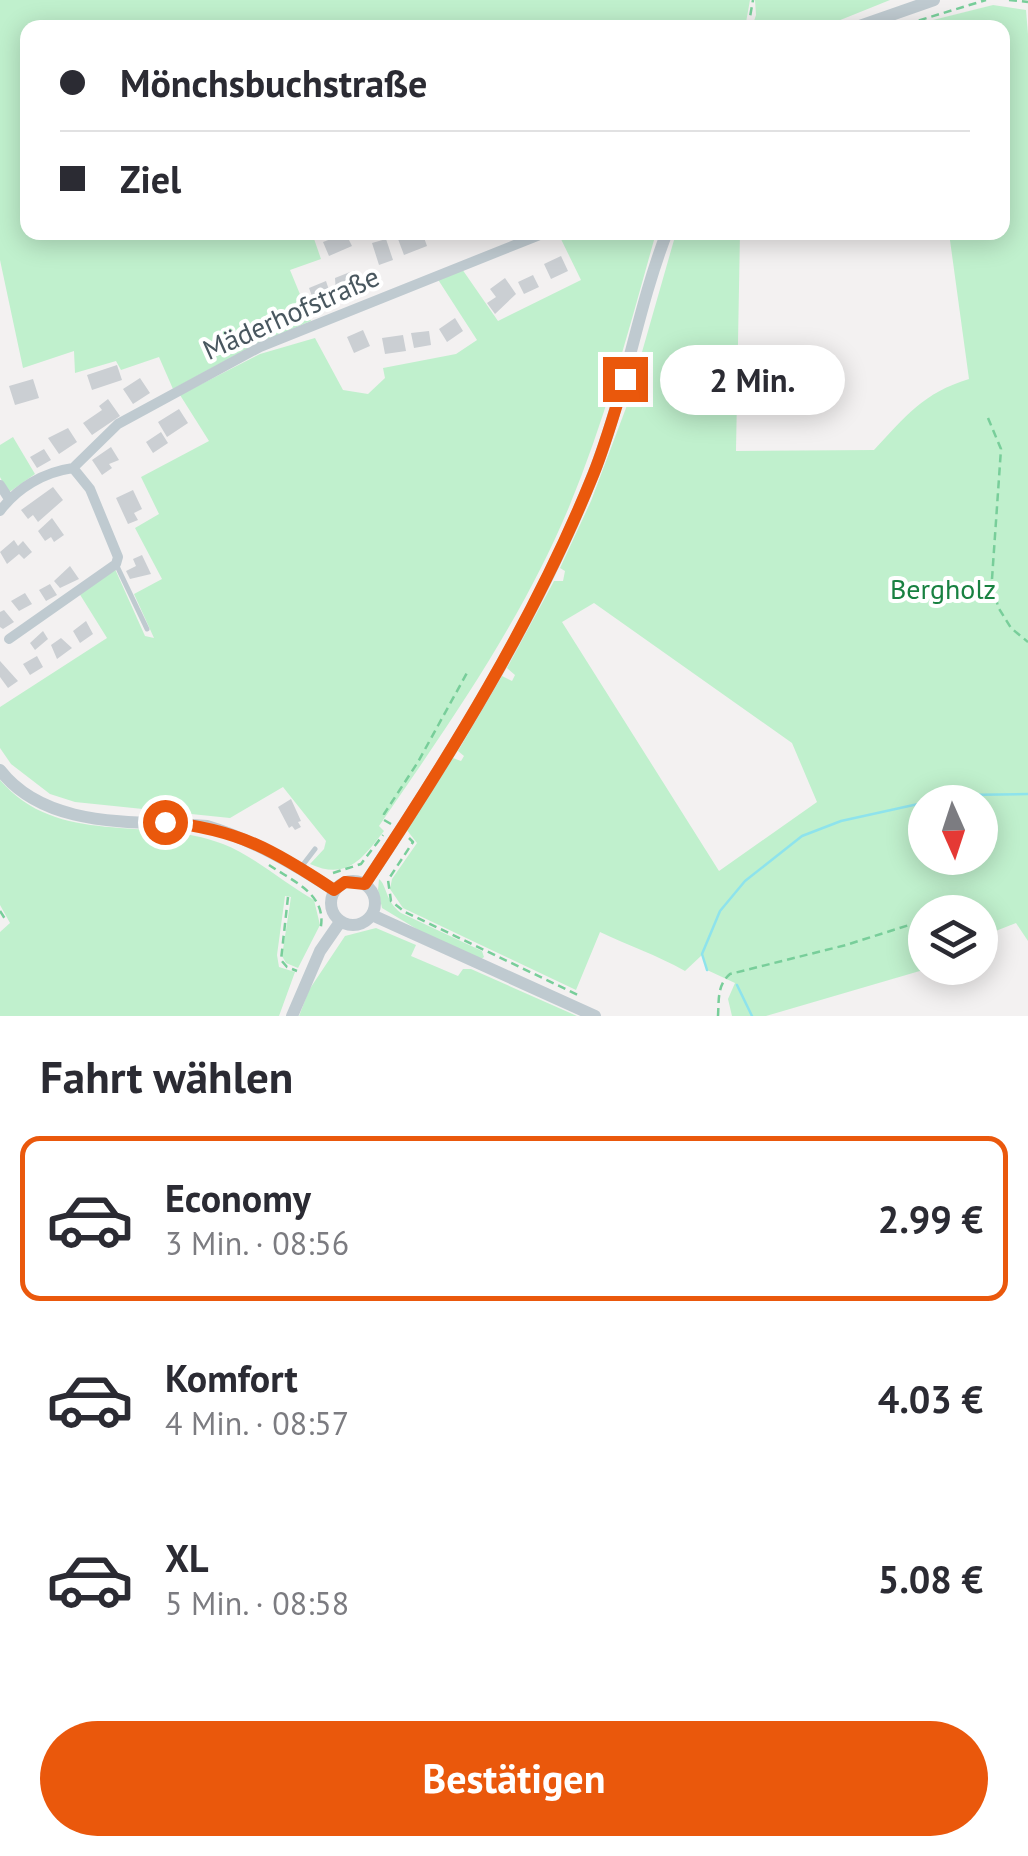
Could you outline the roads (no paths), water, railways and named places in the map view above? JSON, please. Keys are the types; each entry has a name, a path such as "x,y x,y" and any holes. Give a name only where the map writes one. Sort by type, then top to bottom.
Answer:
{"street":[{"path":"877,20 934,0"},
{"name":"Mäderhofstraße","path":"73,468 118,424 260,347 526,240"},
{"path":"365,884 395,826 473,710 565,540 604,444 666,240"},
{"path":"0,511 9,499 36,480 73,468 90,489 118,558 116,564 10,639"},
{"path":"0,486 9,499"},
{"path":"0,770 42,804 70,814 207,826 250,841 334,890"},
{"path":"345,882 365,884 374,895 372,915 354,925 340,922 332,911 334,890 345,882"},
{"path":"372,915 595,1016"},
{"path":"292,1016 308,974 340,922"}],"lane":[{"path":"116,564 147,628"},
{"path":"300,868 314,848"}],"waterway":[{"path":"707,970 702,954 720,911 745,881 802,836 841,821 959,795 1028,794"},
{"path":"737,985 752,1016"}],"park label":[{"name":"Bergholz","path":"943,589"}]}
